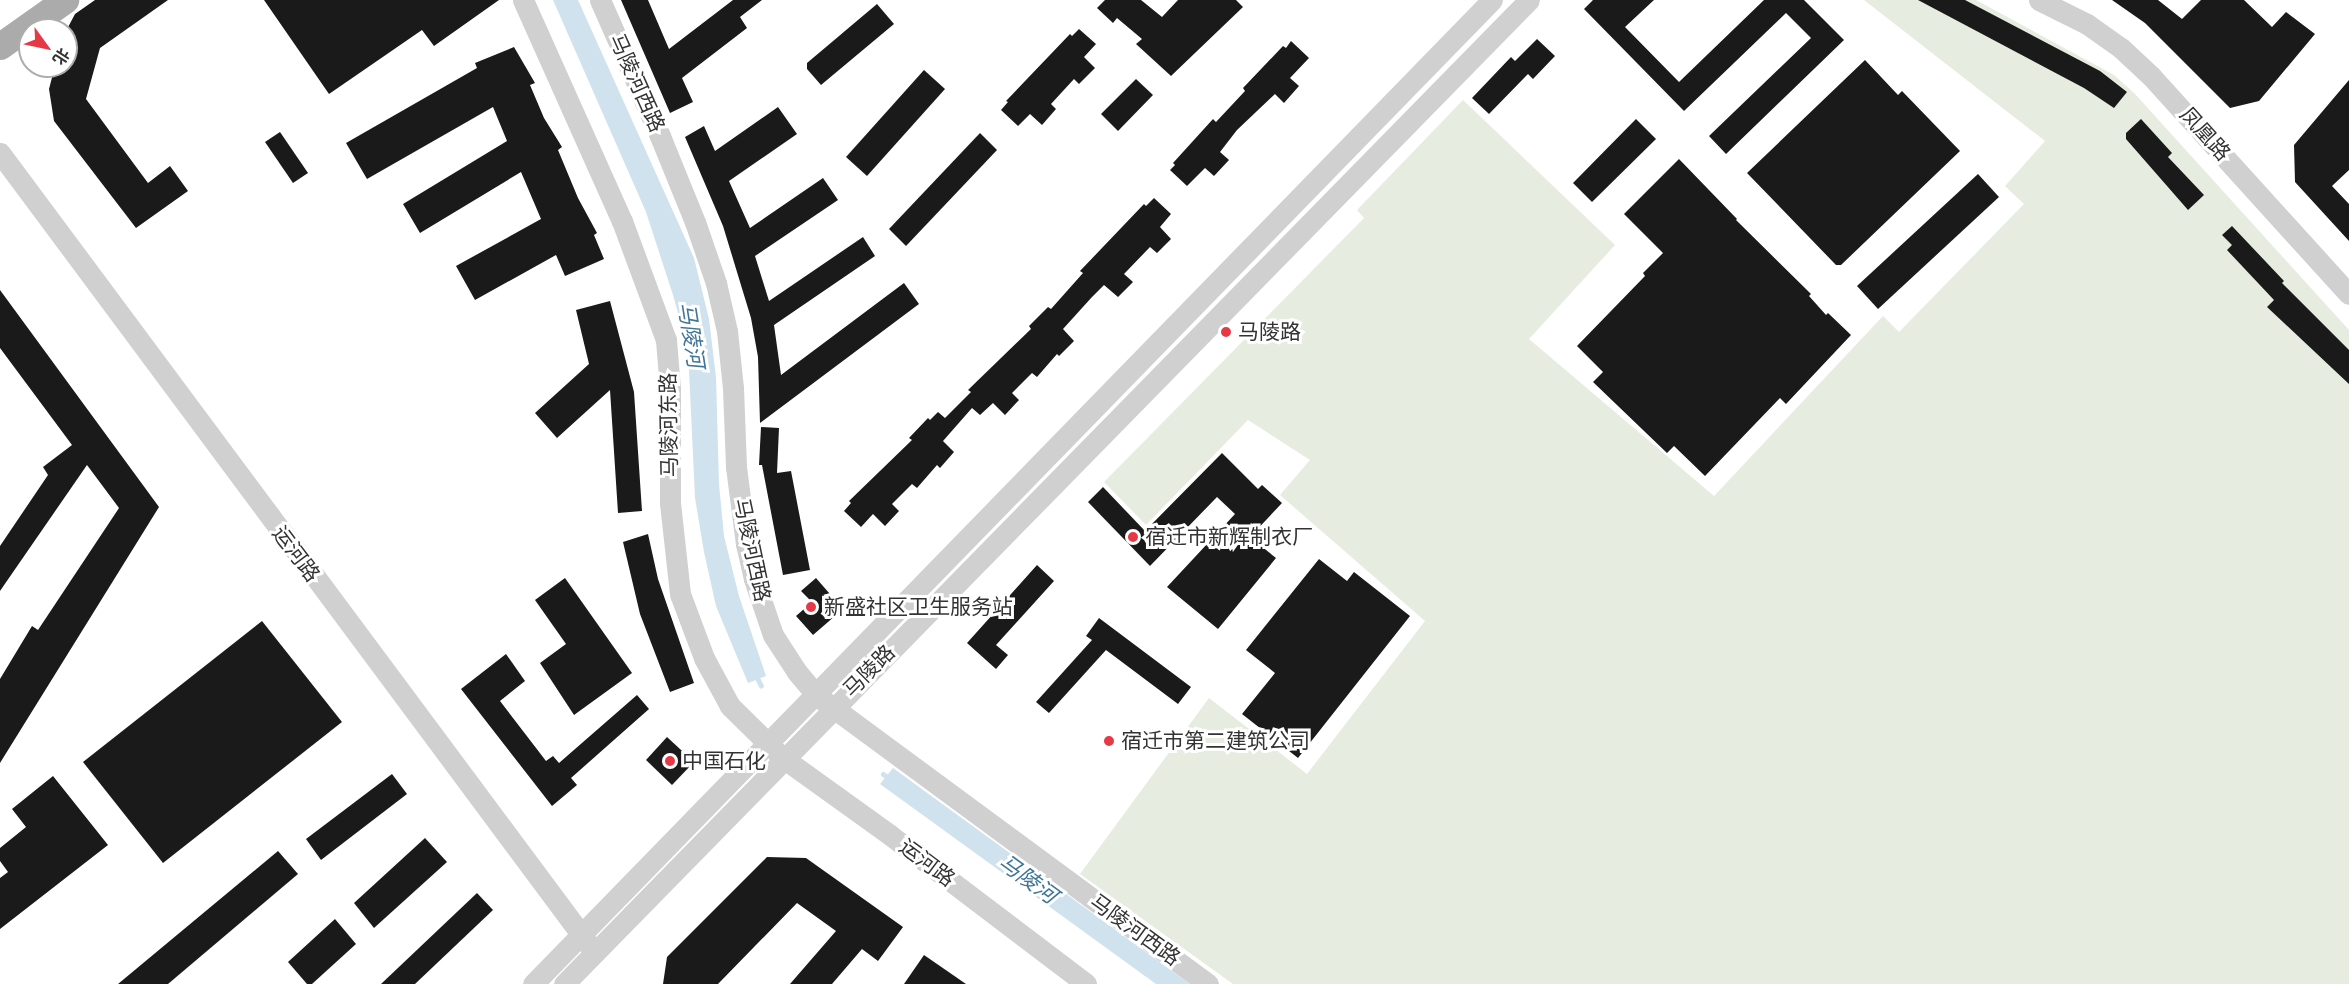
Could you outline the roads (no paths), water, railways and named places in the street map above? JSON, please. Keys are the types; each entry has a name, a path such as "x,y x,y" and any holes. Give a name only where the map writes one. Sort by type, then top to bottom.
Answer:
{"main road":[{"path":"0,27 39,0"},
{"path":"0,46 65,0"}],"street":[{"name":"马陵河东路","path":"524,0 622,221 666,340 670,389 670,503 680,594 704,658 730,706 775,751"},
{"name":"马陵河西路","path":"600,0 670,159 716,283 727,332 733,388 736,467 746,544 754,579 773,635 797,672 816,695 1208,984"},
{"name":"马陵路","path":"564,984 775,751 816,695 1492,0"},
{"name":"马陵路","path":"533,984 581,934 775,751 833,708 1529,0"},
{"name":"凤凰路","path":"2039,0 2087,24 2121,48 2151,76 2349,294"},
{"name":"运河路","path":"0,153 594,952"},
{"name":"运河路","path":"775,751 1086,984"}],"water":[{"path":"553,0 578,0 694,258 709,319 716,377 719,484 724,536 739,596 766,676 748,683 716,606 704,552 695,498 688,349 673,295 646,212"},
{"path":"893,768 1190,984 1156,984 880,784"}],"waterway":[{"name":"马陵河","path":"755,674 761,686"},
{"name":"马陵河","path":"883,774 892,780"}],"place":[{"name":"马陵路","path":"1226,332"},
{"name":"宿迁市新辉制衣厂","path":"1133,537"},
{"name":"新盛社区卫生服务站","path":"811,607"},
{"name":"宿迁市第二建筑公司","path":"1109,741"},
{"name":"中国石化","path":"670,761"}]}
